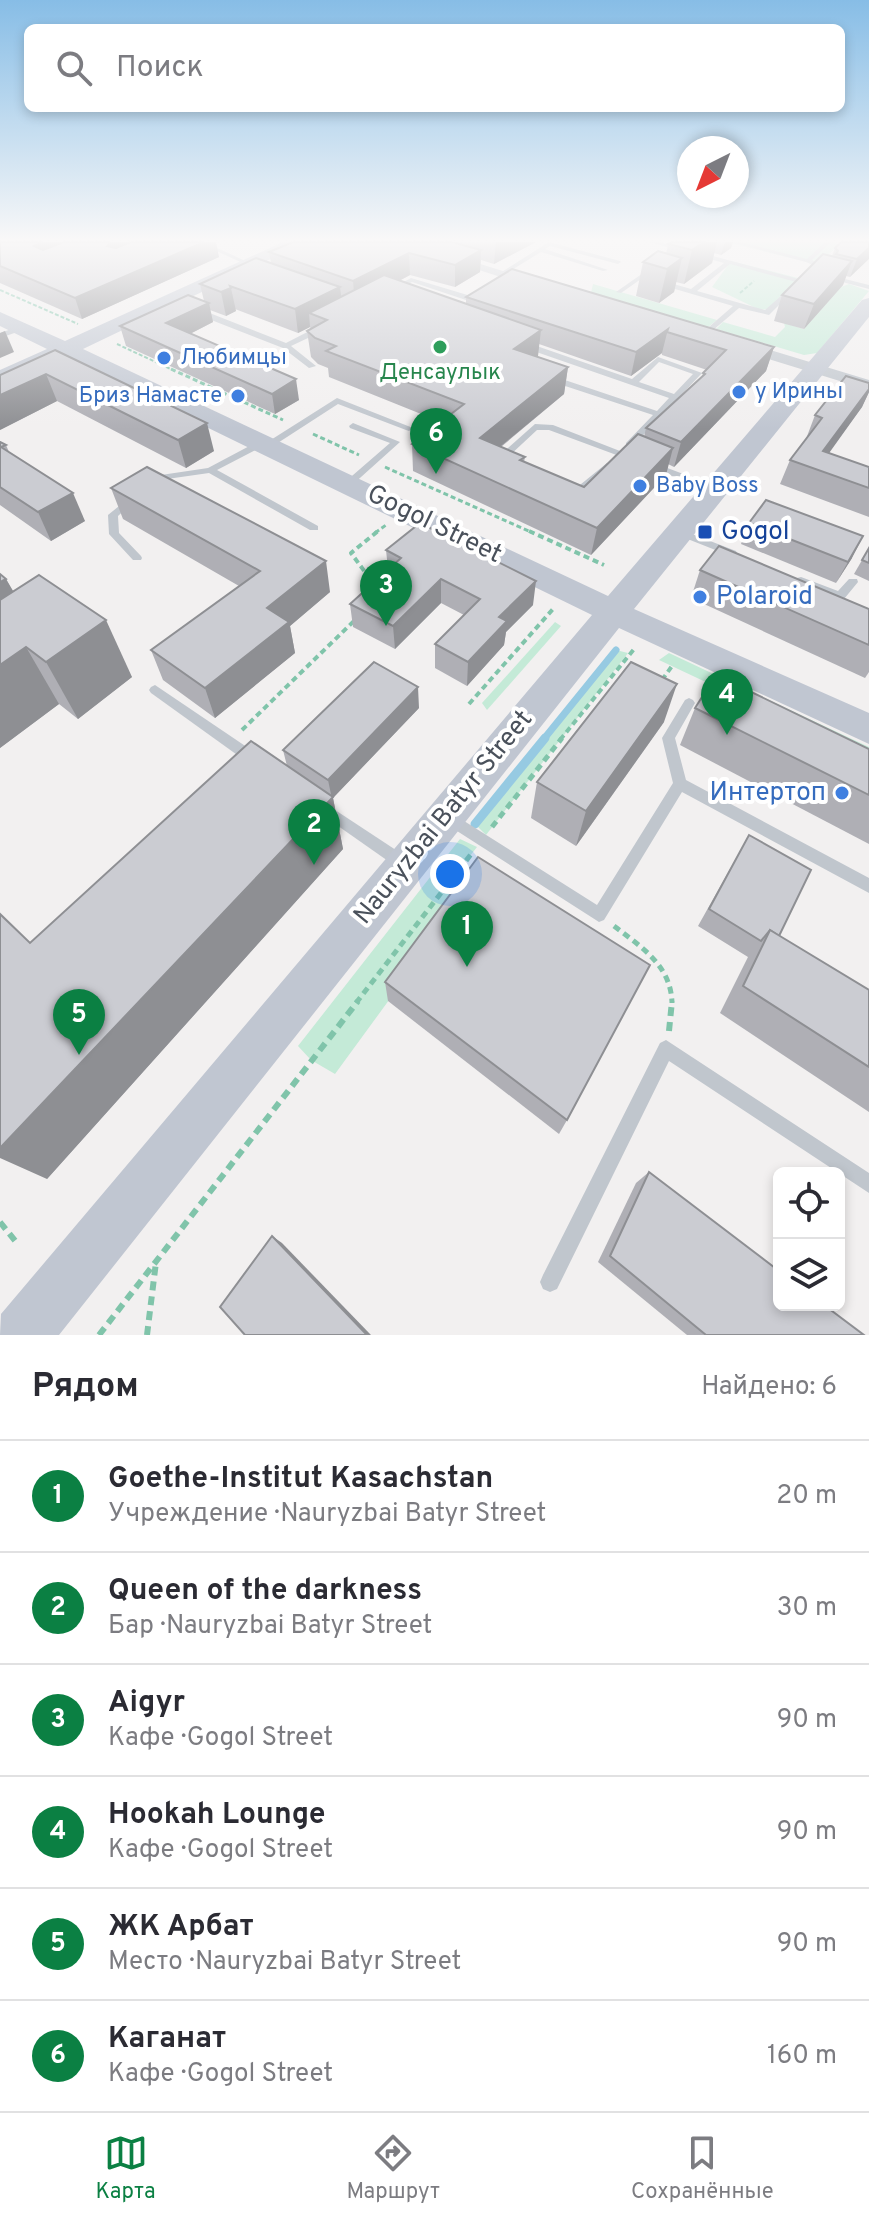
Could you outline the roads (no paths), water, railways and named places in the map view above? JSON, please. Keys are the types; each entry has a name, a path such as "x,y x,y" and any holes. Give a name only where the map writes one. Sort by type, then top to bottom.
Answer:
{"main road":[{"path":"0,379 73,337 159,304"},
{"name":"Nauryzbai Batyr Street","path":"22,1335 445,816 869,304"},
{"name":"Gogol Street","path":"7,327 73,337 264,444 613,612 869,729"}],"street":[{"path":"698,333 869,385"},
{"path":"0,1329 5,1335"}],"lane":[{"path":"181,304 286,346 312,366"},
{"path":"471,308 477,304"},
{"path":"698,333 733,304"},
{"path":"734,304 766,313 775,304"},
{"path":"286,346 331,323"},
{"path":"512,340 675,397"},
{"path":"562,487 576,493 621,453 698,373 658,359 633,383"},
{"path":"536,374 657,414"},
{"path":"144,489 164,477 210,470 264,444 337,401 409,428"},
{"path":"348,484 396,442 353,426"},
{"path":"520,471 506,465 502,458 535,427 550,427 715,489"},
{"path":"210,470 314,528"},
{"path":"133,498 113,515 114,534 137,558"},
{"path":"679,532 738,556"},
{"path":"792,577 840,596 853,582"},
{"path":"155,690 267,768"},
{"path":"445,816 599,915 680,784 668,738 689,703"},
{"path":"680,784 869,886"},
{"path":"318,804 405,865"},
{"path":"550,1282 666,1049 869,1184"}],"waterway":[{"path":"543,740 616,650"},
{"path":"475,824 545,738"}],"place":[{"name":"Денсаулык","path":"440,347"},
{"name":"Любимцы","path":"164,358"},
{"name":"у Ирины","path":"739,392"},
{"name":"Бриз Намасте","path":"238,396"},
{"name":"Каганат","path":"436,474"},
{"name":"Baby Boss","path":"640,486"},
{"name":"Gogol","path":"705,532"},
{"name":"Polaroid","path":"700,597"},
{"name":"Aigyr","path":"386,626"},
{"name":"Hookah Lounge","path":"727,735"},
{"name":"Интертоп","path":"842,793"},
{"name":"Queen of the darkness","path":"314,865"},
{"name":"Goethe-Institut Kasachstan","path":"467,967"},
{"name":"ЖК Арбат","path":"79,1055"}]}
